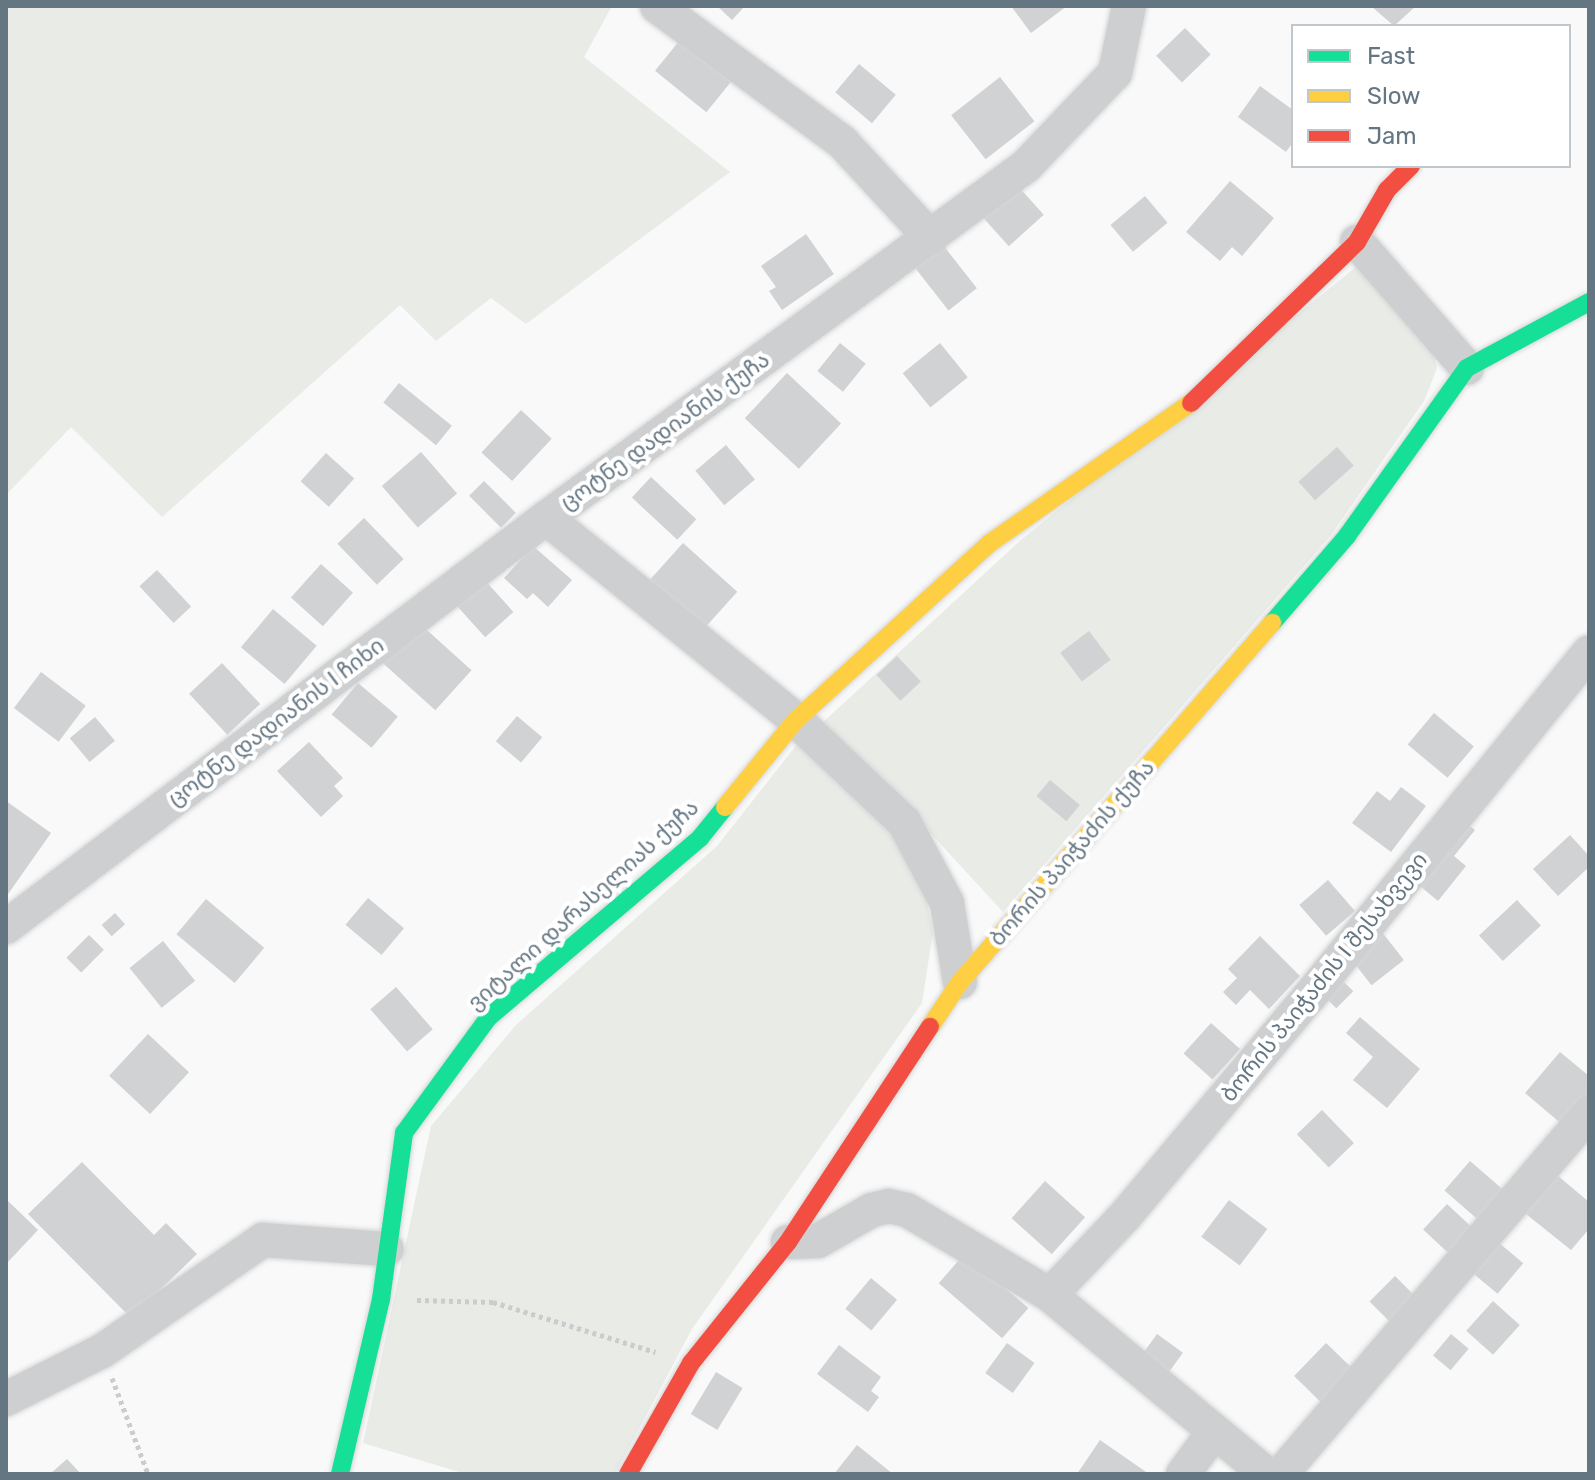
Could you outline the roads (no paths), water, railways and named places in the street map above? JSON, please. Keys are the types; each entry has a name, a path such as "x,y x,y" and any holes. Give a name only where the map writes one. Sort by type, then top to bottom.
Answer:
{"street":[{"path":"657,6 842,142 931,238"},
{"name":"ცოტნე დადიანის ქუჩა","path":"960,982 947,903 904,822 796,720 546,518 1026,166 1115,73 1129,6"},
{"name":"ვიტალი დარასელიას ქუჩა","path":"340,1474 381,1299 404,1133 489,1017 700,838 796,720 990,543 1192,402 1357,242 1387,190 1409,168"},
{"path":"1357,242 1467,368"},
{"name":"ბორის პაიჭაძის ქუჩა","path":"628,1474 691,1363 788,1242 960,982 1347,536 1467,368 1589,302"},
{"name":"ცოტნე დადიანის I ჩიხი","path":"6,927 546,518"},
{"name":"ბორის პაიჭაძის I შესახვევი","path":"1050,1295 1125,1216 1289,1021 1589,652"},
{"path":"1281,1474 1589,1113"},
{"path":"788,1242 818,1241 889,1206 907,1210 1050,1295 1266,1474"},
{"path":"6,1399 102,1351 263,1240 387,1249"},
{"path":"1183,1474 1214,1432"}]}
